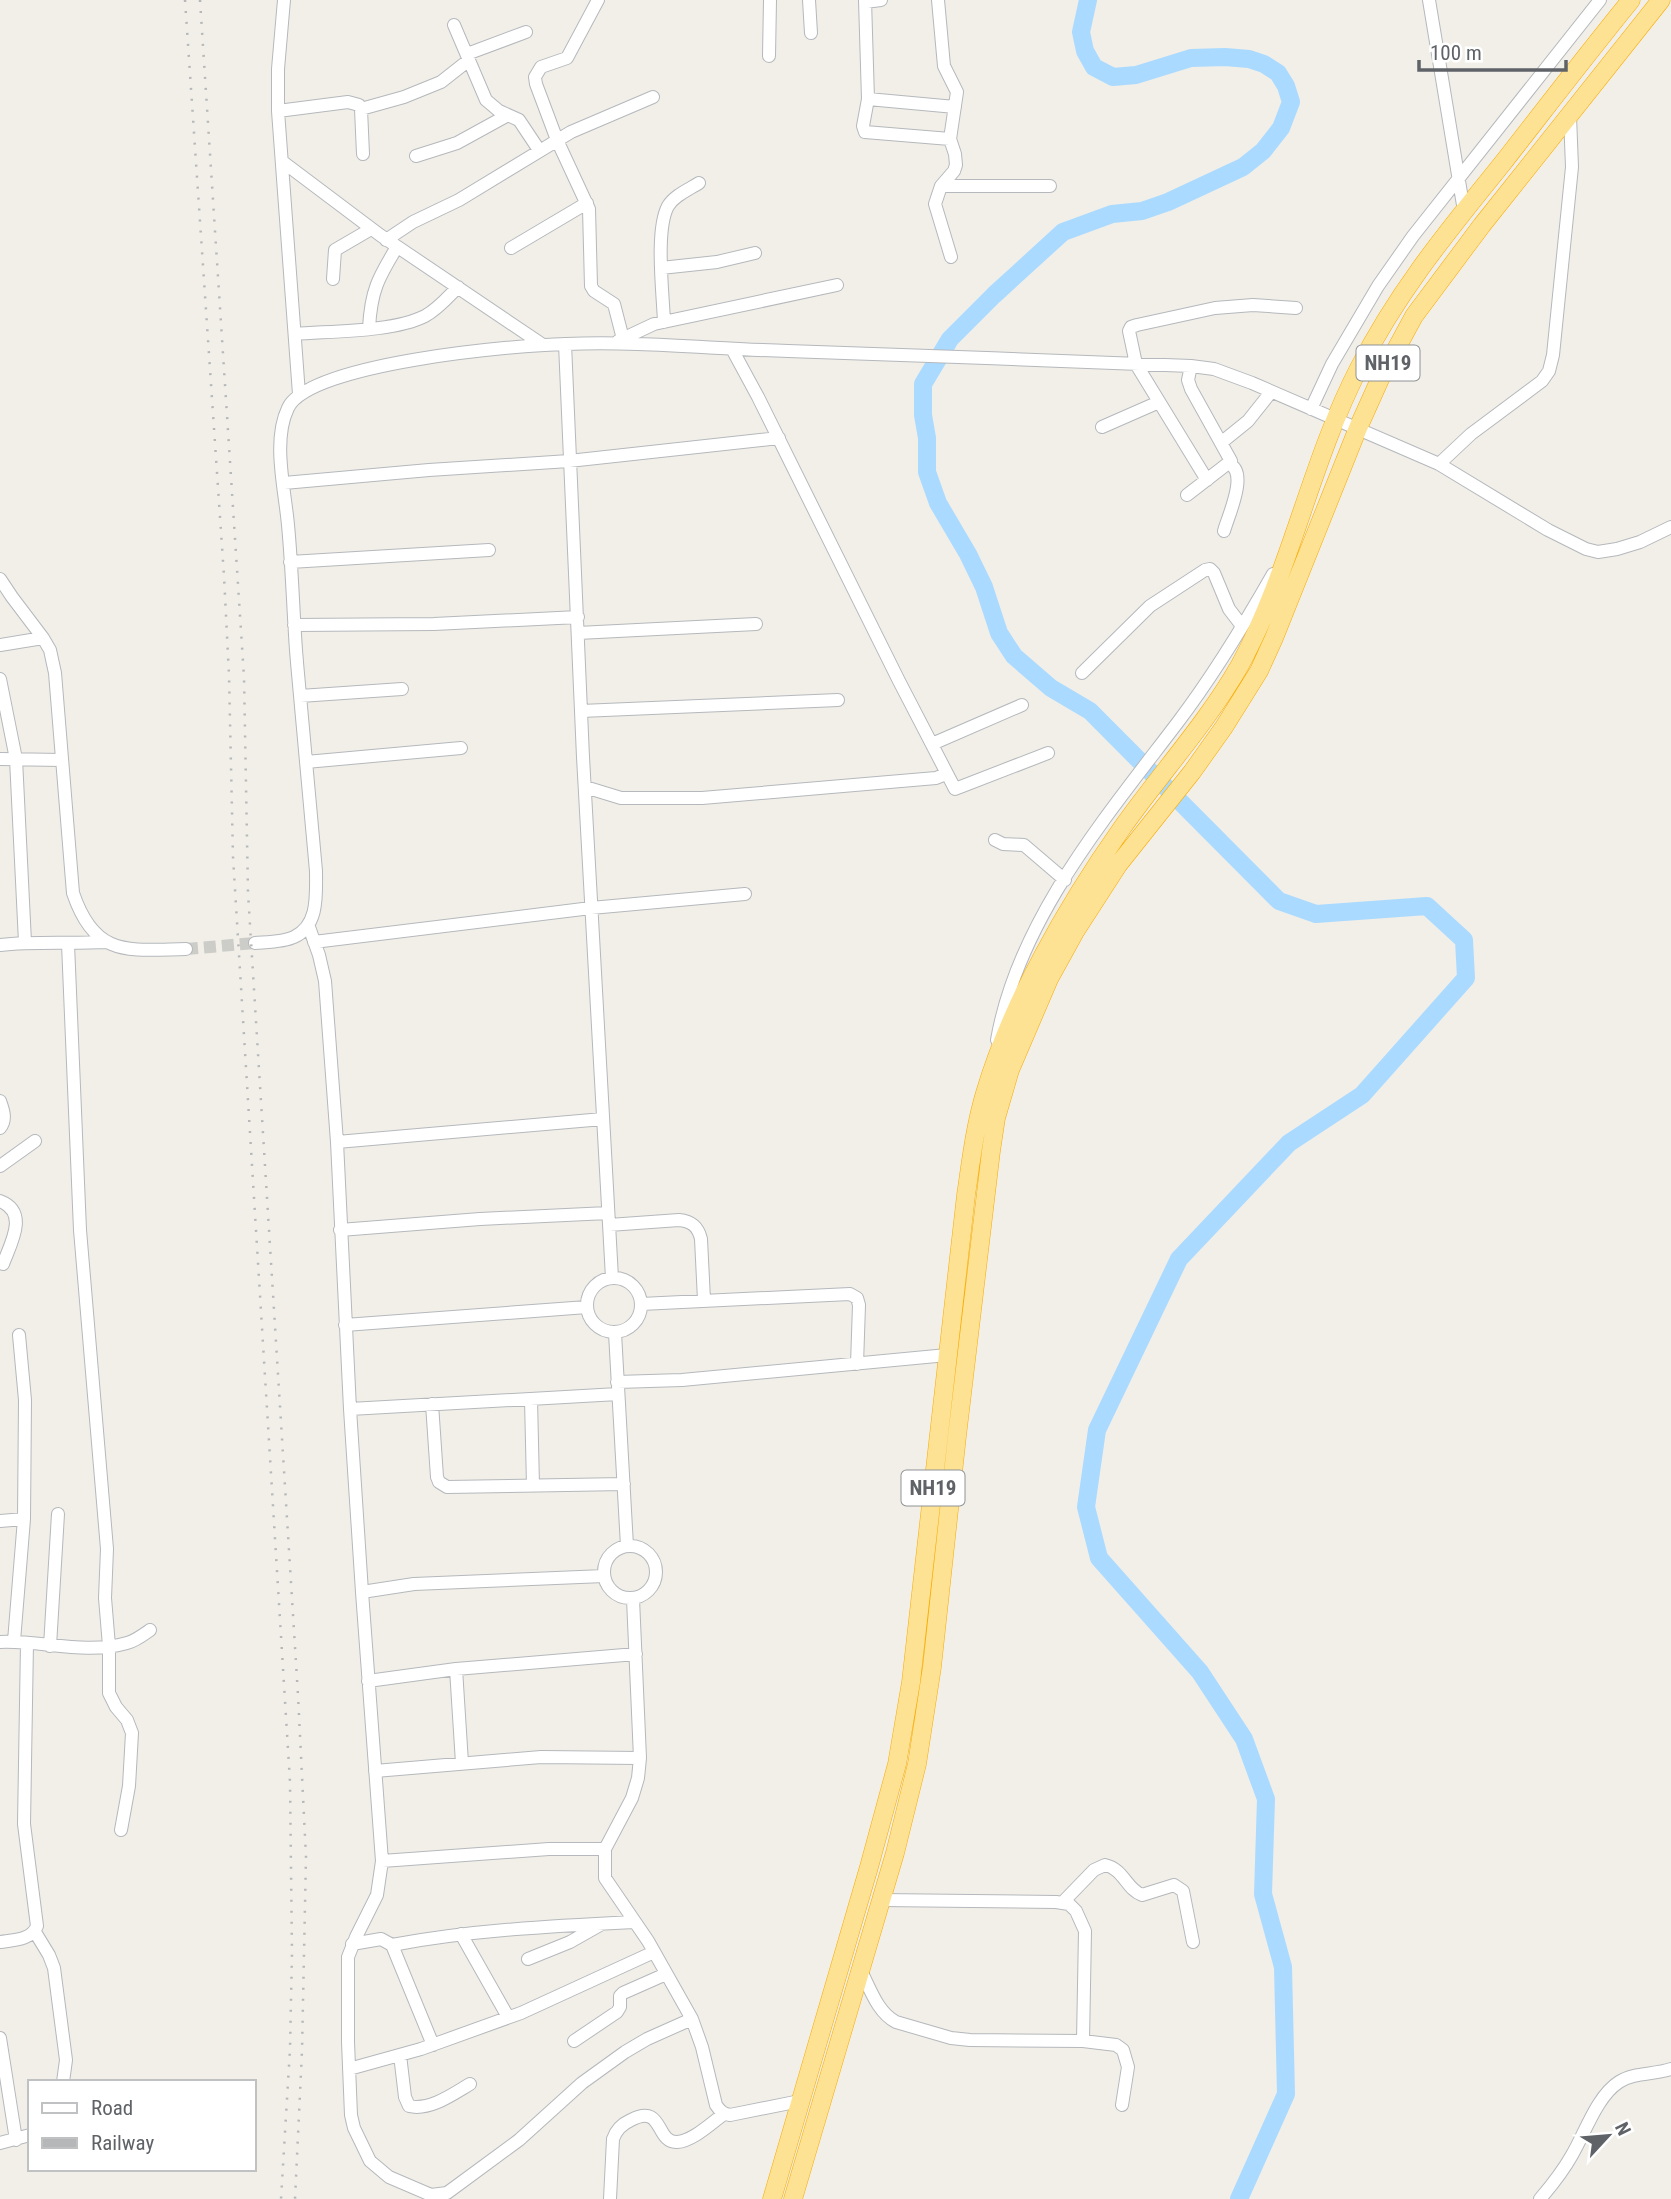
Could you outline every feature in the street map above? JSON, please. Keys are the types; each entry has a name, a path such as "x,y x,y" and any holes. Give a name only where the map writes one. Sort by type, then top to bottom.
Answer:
{"highway":[{"name":"NH19","path":"793,2199 905,1817 926,1717 991,1151 1002,1094 1010,1070 1049,979 1076,930 1112,874 1224,727 1259,671 1358,428 1380,379 1414,316 1661,0"},
{"name":"NH19","path":"772,2199 897,1764 911,1682 971,1156 991,1075 1027,989 1099,862 1213,707 1240,664 1289,548 1336,419 1357,371 1397,300 1624,4"}],"street":[{"path":"284,0 278,69 278,111 299,394"},
{"path":"598,0 567,58 541,67 536,77 557,140 587,203 590,216 591,286 614,304 619,341"},
{"path":"769,56 770,0"},
{"path":"809,0 811,33"},
{"path":"881,0 865,1 868,99 863,126 865,132 950,139"},
{"path":"939,0 944,66 956,88 950,139 956,165 941,186 935,204 951,257"},
{"path":"1429,0 1464,211"},
{"path":"1311,409 1332,365 1378,286 1413,236 1600,0"},
{"path":"454,24 486,100 525,126 540,150"},
{"path":"361,109 404,97 441,82 468,57 526,32"},
{"path":"369,328 373,292 392,243 413,222 459,200 557,140 653,97"},
{"path":"868,99 955,107"},
{"path":"278,111 348,102 359,105 363,153"},
{"path":"416,156 457,143 508,115"},
{"path":"1439,464 1471,434 1542,381 1549,371 1553,355 1572,167 1570,116"},
{"path":"283,162 372,229 543,345"},
{"path":"664,322 661,268 664,215 675,198 699,183"},
{"path":"941,186 1049,186"},
{"path":"511,248 587,203"},
{"path":"333,279 335,250 372,229"},
{"path":"661,268 709,264 755,253"},
{"path":"619,341 644,327 837,285"},
{"path":"295,334 401,324 432,312 458,287"},
{"path":"1207,480 1136,364 1129,331 1137,325 1215,308 1253,305 1296,307"},
{"path":"692,2019 625,2052 582,2083 519,2140 454,2189 440,2195 421,2192 389,2177 370,2161 354,2128 349,2069 348,1957 377,1895 382,1861 350,1409 337,1142 325,981 309,927 316,901 316,872 281,460 282,431 288,406 299,394 324,381 389,365 472,352 619,341 732,349 1191,366 1214,369 1439,464 1548,530 1586,549 1598,552 1617,549 1640,542 1671,527"},
{"path":"565,344 584,786 612,1278"},
{"path":"732,349 955,789 1048,753"},
{"path":"1187,495 1231,461 1191,389 1188,380 1191,366"},
{"path":"1222,442 1248,421 1270,392"},
{"path":"1102,427 1159,402"},
{"path":"284,483 569,461 779,438"},
{"path":"1224,531 1238,482 1237,470 1229,464"},
{"path":"991,1075 1002,1011 1034,934 1084,848 1207,682 1289,548"},
{"path":"290,562 489,550"},
{"path":"1082,673 1150,606 1205,570 1210,569 1214,573 1229,608 1242,626"},
{"path":"0,579 50,650 55,673 73,893 79,912 106,942"},
{"path":"294,625 434,624 578,617"},
{"path":"578,633 756,624"},
{"path":"0,645 43,638"},
{"path":"1,687 16,759 24,942"},
{"path":"300,696 402,689"},
{"path":"581,711 838,700"},
{"path":"932,744 1022,705"},
{"path":"306,762 461,748"},
{"path":"0,759 62,760"},
{"path":"584,786 621,797 702,799 936,778 946,774"},
{"path":"995,840 1003,844 1024,845 1065,880"},
{"path":"314,942 591,908 745,894"},
{"path":"255,943 293,938 309,927"},
{"path":"0,945 24,942 106,942 128,950 186,949"},
{"path":"68,944 80,1230 100,1487 106,1532 105,1598 109,1693 132,1732 129,1786 121,1830"},
{"path":"0,1101 4,1117 0,1128"},
{"path":"337,1142 603,1119"},
{"path":"0,1166 35,1141"},
{"path":"0,1200 14,1210 16,1224 3,1264"},
{"path":"340,1230 480,1219 687,1221 699,1231 701,1239 704,1300"},
{"path":"612,1278 629,1282 635,1288 642,1304 631,1327 615,1333 607,1332 593,1323 587,1307 587,1299 596,1284 612,1278"},
{"path":"642,1304 850,1294 857,1298 859,1304 856,1364"},
{"path":"345,1325 587,1307"},
{"path":"615,1333 627,1546"},
{"path":"19,1335 25,1400 21,1642 24,1824 36,1912 36,1932 54,1968 66,2060 63,2080"},
{"path":"350,1409 531,1399 682,1380 947,1355"},
{"path":"531,1399 533,1486"},
{"path":"432,1404 436,1468 439,1482 447,1487 624,1484"},
{"path":"50,1646 58,1514"},
{"path":"0,1521 23,1519"},
{"path":"627,1546 647,1552 656,1566 654,1583 650,1590 633,1599 619,1596 612,1591 604,1576 608,1559 614,1552 627,1546"},
{"path":"362,1592 414,1584 604,1576"},
{"path":"633,1599 640,1758 638,1778 632,1798 605,1849 605,1878 654,1952 692,2019 702,2047 716,2105 724,2114 730,2115 800,2102"},
{"path":"0,1642 50,1646 109,1646 127,1643 150,1630"},
{"path":"368,1681 456,1669 636,1654"},
{"path":"456,1669 462,1763"},
{"path":"375,1771 541,1757 640,1758"},
{"path":"382,1861 549,1849 605,1849"},
{"path":"1063,1902 1094,1870 1105,1866 1117,1870 1134,1891 1142,1895 1174,1885 1182,1891 1193,1942"},
{"path":"880,1900 1063,1902 1076,1911 1086,1931 1083,2041"},
{"path":"392,1945 514,1928 634,1922"},
{"path":"528,1959 570,1942 604,1924"},
{"path":"0,1942 30,1937 36,1932"},
{"path":"461,1934 508,2017"},
{"path":"352,1944 382,1939 392,1945 433,2045"},
{"path":"349,2069 433,2045 508,2017 654,1952"},
{"path":"860,1969 880,2010 896,2022 951,2038 1107,2042 1123,2050 1128,2067 1122,2105"},
{"path":"574,2041 617,2012 623,1993 666,1974"},
{"path":"0,2038 16,2140"},
{"path":"400,2055 405,2097 409,2106 414,2108 434,2103 470,2084"},
{"path":"1540,2199 1572,2155 1604,2097 1616,2084 1630,2077 1671,2069"},
{"path":"610,2199 613,2139 621,2126 642,2115 649,2116 654,2118 670,2141 677,2142 688,2138 724,2114"},
{"path":"0,2143 28,2136"}],"waterway":[{"path":"1088,0 1081,32 1085,51 1094,67 1113,77 1136,75 1191,58 1249,59 1278,73 1291,102 1281,128 1263,151 1243,167 1168,202 1142,211 1112,214 1063,232 950,339 923,384 927,472 938,503 968,554 984,587 999,633 1014,656 1051,688 1090,711 1279,901 1316,914 1427,906 1464,940 1466,978 1362,1095 1289,1143 1179,1259 1097,1430 1086,1507 1099,1558 1200,1672 1244,1739 1266,1799 1263,1894 1283,1967 1286,2094 1239,2199"}],"tunnel":[{"path":"186,949 255,943"}],"railway":[{"path":"185,0 224,576 233,857 290,1782 290,2049 281,2199"},
{"path":"200,0 244,677 248,893 306,1857 302,2051 295,2199"}]}
